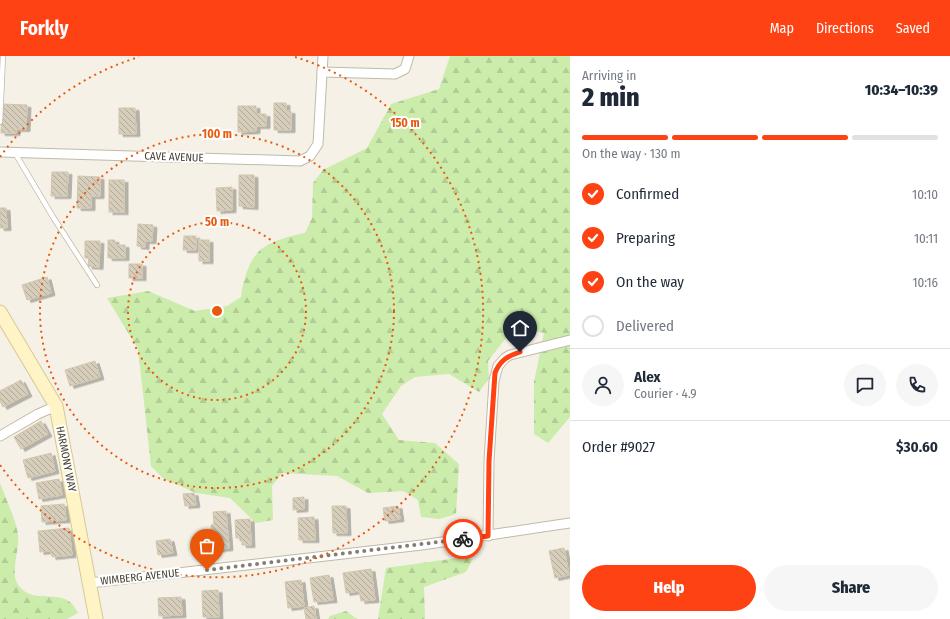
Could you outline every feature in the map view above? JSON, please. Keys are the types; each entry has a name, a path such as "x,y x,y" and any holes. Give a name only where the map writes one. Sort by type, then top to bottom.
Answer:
{"street":[{"name":"CAVE AVENUE","path":"0,152 300,161 305,159 314,151 318,144 323,56"},
{"path":"322,72 395,74 401,72 407,66 409,56"},
{"name":"HARMONY WAY","path":"0,312 56,406 96,619"},
{"path":"488,536 489,454 494,381 498,366 510,355 570,340"},
{"path":"0,436 38,414 56,406"},
{"name":"WIMBERG AVENUE","path":"90,583 488,536 570,523"}],"lane":[{"path":"0,122 4,56"},
{"path":"15,153 53,217 98,285"}],"green space":[{"path":"450,56 570,56 570,417 548,443 534,434 534,382 544,333 526,329 509,334 488,361 489,378 479,392 449,374 415,377 401,386 382,414 399,440 435,443 459,464 456,514 439,519 421,517 418,500 403,491 368,493 337,476 282,473 272,486 273,520 256,523 230,498 196,493 164,479 151,466 138,349 107,298 148,291 195,311 227,306 241,297 247,272 259,251 274,242 305,233 312,218 313,183 323,170 367,148 391,104 439,89"},
{"path":"0,483 18,535 15,569 16,581 26,592 33,595 58,597 73,604 78,613 67,619 0,619"},
{"path":"464,557 473,559 466,572 424,587 425,619 378,619 386,568"},
{"path":"346,611 357,619 328,619 330,616"}],"building":[{"path":"274,103 286,103 286,111 291,111 291,130 274,130"},
{"path":"2,104 27,105 26,129 16,129 16,133 1,133"},
{"path":"238,106 256,106 256,114 266,114 266,126 256,126 256,131 238,132"},
{"path":"119,108 135,108 136,134 119,134"},
{"path":"52,172 68,172 67,196 51,196"},
{"path":"239,175 254,175 254,207 239,206"},
{"path":"78,176 100,177 100,196 91,196 91,208 77,208"},
{"path":"109,180 124,180 124,212 109,212"},
{"path":"232,187 232,210 217,211 216,188"},
{"path":"0,208 6,208 7,228 0,228"},
{"path":"138,224 153,225 152,241 145,241 145,247 137,246"},
{"path":"184,236 196,236 196,250 183,250"},
{"path":"108,240 115,240 115,245 125,245 125,258 108,258"},
{"path":"199,240 209,240 209,261 199,261"},
{"path":"85,241 100,241 99,267 88,266 89,258 85,258"},
{"path":"129,264 142,264 142,278 129,278"},
{"path":"47,277 51,293 27,300 22,285"},
{"path":"95,361 100,377 70,386 65,370"},
{"path":"21,380 28,394 3,407 0,401 0,391"},
{"path":"41,421 48,434 21,449 14,437"},
{"path":"51,453 55,471 28,478 23,460"},
{"path":"59,479 62,495 39,499 36,483"},
{"path":"194,493 196,505 185,506 183,494"},
{"path":"304,497 304,509 293,510 293,498"},
{"path":"64,504 66,520 42,522 41,506"},
{"path":"332,506 346,506 347,533 333,533"},
{"path":"398,506 400,519 385,521 383,508"},
{"path":"226,511 229,548 213,550 211,525 214,524 213,512"},
{"path":"314,517 315,540 299,540 298,518"},
{"path":"250,519 251,545 242,545 242,538 236,538 235,520"},
{"path":"69,528 72,555 52,557 51,551 40,552 38,531"},
{"path":"170,539 173,553 158,555 156,541"},
{"path":"564,548 569,575 555,578 549,551"},
{"path":"371,569 375,600 361,601 359,591 346,593 343,573"},
{"path":"329,575 333,600 314,602 310,578"},
{"path":"301,580 304,606 288,608 285,582"},
{"path":"218,590 219,617 203,617 202,591"},
{"path":"181,597 182,615 159,616 158,598"},
{"path":"314,606 316,619 306,619 304,608"}],"way so far":[{"path":"207,570 463,539"}],"route":[{"path":"463,539 488,536 489,461 495,373 498,366 505,358 520,352"}]}
